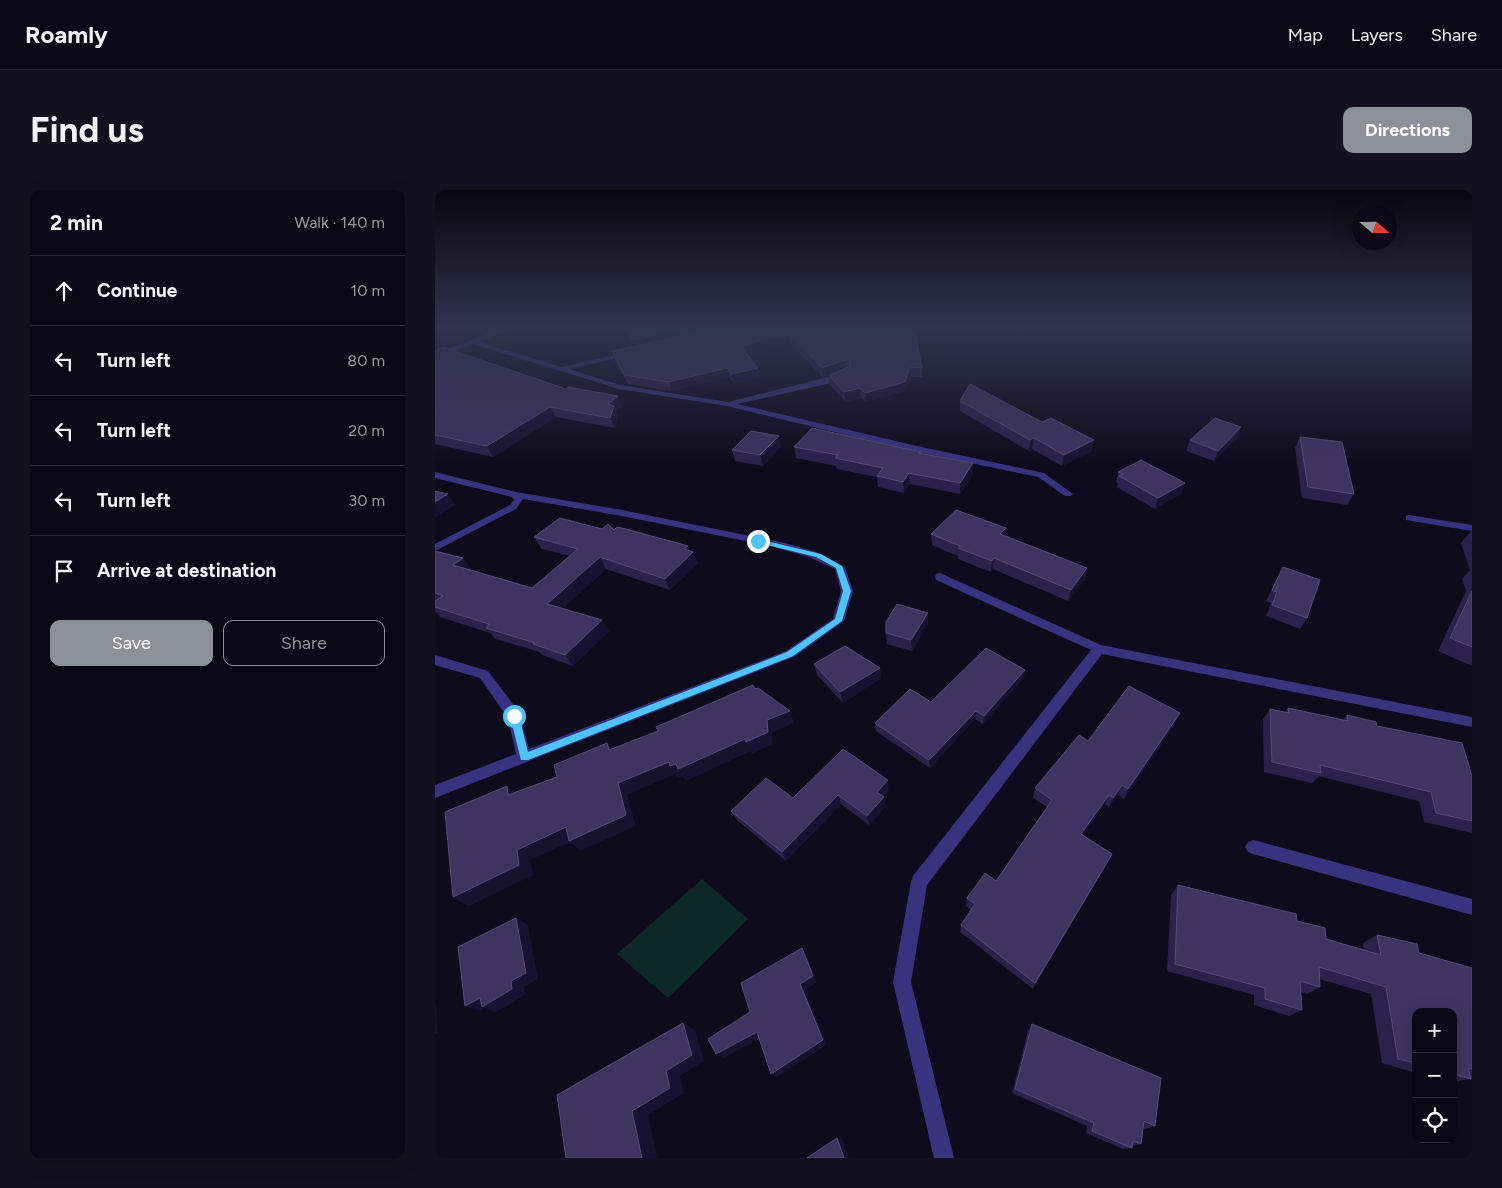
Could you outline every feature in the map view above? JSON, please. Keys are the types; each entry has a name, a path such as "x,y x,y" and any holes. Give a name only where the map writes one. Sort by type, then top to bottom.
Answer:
{"street":[{"path":"570,373 619,387 727,404 917,449 1041,475 1068,494"},
{"path":"727,404 824,382 847,373"},
{"path":"435,475 516,495 661,520 792,548 819,556 839,567 847,591 839,621 790,654 435,792"},
{"path":"435,548 513,507 519,500 516,495"},
{"path":"1409,518 1472,528"},
{"path":"940,577 1099,649 1472,722"},
{"path":"944,1158 902,982 919,882 1099,649"},
{"path":"435,660 484,674 514,716 524,757"},
{"path":"1253,847 1472,907"}],"green space":[{"path":"702,879 748,919 668,998 617,954"}],"building":[{"path":"435,373 520,373 566,389 568,387 618,396 608,404 614,406 610,418 550,407 487,446 435,435"},
{"path":"623,373 706,373 669,382 624,375"},
{"path":"834,373 908,373 905,382 865,393 860,388 844,392 829,375"},
{"path":"970,384 1042,422 1051,418 1094,440 1064,455 1034,438 1030,440 960,401"},
{"path":"1215,418 1241,427 1218,451 1190,440"},
{"path":"812,428 921,452 918,453 973,463 960,483 909,473 903,482 877,476 883,468 835,458 838,455 794,447"},
{"path":"751,431 779,436 760,455 732,450"},
{"path":"1300,437 1342,442 1354,494 1308,487"},
{"path":"1141,460 1185,483 1158,498 1119,476 1123,474 1118,472"},
{"path":"435,491 448,494 435,502"},
{"path":"956,510 1006,528 1000,534 1087,568 1071,590 994,558 992,561 958,548 960,546 931,534"},
{"path":"560,518 602,529 608,524 614,530 617,527 688,546 684,549 693,552 665,579 600,557 547,604 602,620 565,655 533,644 535,643 486,628 489,624 435,607 435,601 443,596 435,593 435,551 463,558 453,565 532,588 578,549 534,537"},
{"path":"1283,567 1320,580 1307,618 1272,605 1277,592 1272,590"},
{"path":"1472,591 1472,647 1450,638"},
{"path":"897,604 928,613 911,640 886,633 886,622"},
{"path":"845,646 880,668 840,692 814,664"},
{"path":"986,648 1025,670 984,716 976,711 929,760 875,723 910,689 931,702"},
{"path":"753,685 755,689 758,688 790,711 767,720 768,732 746,742 745,739 678,769 676,764 670,766 669,762 618,783 626,815 569,841 566,827 517,850 519,865 453,897 445,812 507,786 508,795 557,777 554,765 607,743 609,750 658,731 656,727"},
{"path":"1129,686 1180,713 1128,789 1122,785 1113,798 1109,795 1081,834 1112,854 1035,983 961,925 975,904 967,898 985,873 996,881 1052,800 1035,788 1079,735 1088,741"},
{"path":"1288,708 1348,721 1347,715 1376,722 1377,726 1462,743 1472,776 1472,821 1436,813 1431,792 1320,765 1321,773 1272,762 1270,709 1289,713"},
{"path":"843,749 888,780 877,792 884,797 867,816 838,795 782,852 731,811 766,778 793,798"},
{"path":"1178,885 1296,914 1297,921 1325,928 1326,939 1381,955 1377,935 1417,944 1419,953 1472,968 1472,1069 1468,1068 1471,1079 1457,1075 1457,1008 1412,1008 1412,1062 1398,1059 1386,987 1319,967 1320,987 1300,981 1302,1010 1265,999 1265,988 1175,964"},
{"path":"516,918 526,973 511,981 512,989 482,1007 480,998 465,1006 458,947"},
{"path":"802,948 813,976 800,984 823,1040 771,1074 757,1032 716,1054 708,1039 750,1012 741,983"},
{"path":"683,1023 692,1055 666,1071 670,1088 632,1111 642,1158 566,1158 557,1095"},
{"path":"1032,1024 1161,1078 1155,1126 1144,1121 1141,1144 1133,1141 1132,1148 1092,1131 1094,1123 1015,1089"},
{"path":"837,1138 844,1158 807,1158"}],"route":[{"path":"514,716 524,757 790,654 839,621 847,591 839,567 819,556 758,541"}]}
